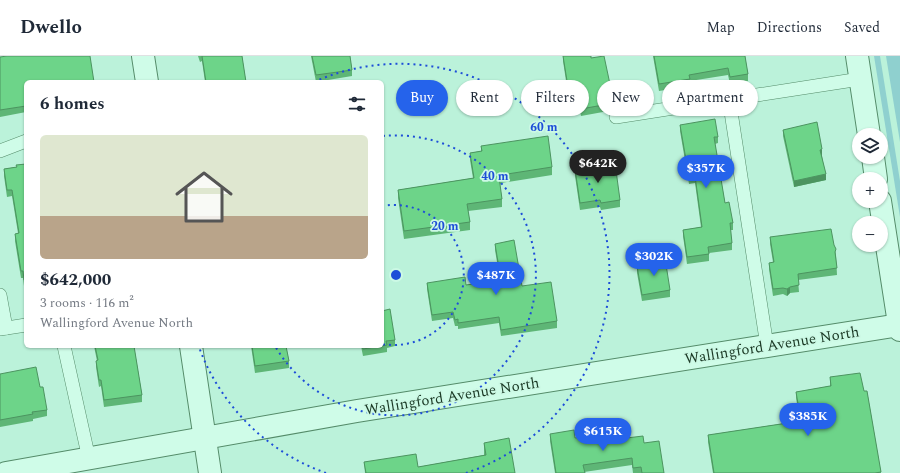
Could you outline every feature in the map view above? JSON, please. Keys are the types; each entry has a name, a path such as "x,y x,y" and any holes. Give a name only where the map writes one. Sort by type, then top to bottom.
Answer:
{"street":[{"path":"143,56 147,80"},
{"path":"856,56 868,128"},
{"path":"881,208 900,328"},
{"name":"Wallingford Avenue North","path":"6,473 372,409 767,346 900,328"},
{"path":"191,348 206,438 210,473"}],"lane":[{"path":"758,94 860,78"},
{"path":"616,117 662,110"},
{"path":"732,116 767,346"},
{"path":"0,151 24,142"},
{"path":"0,295 3,328 24,325"},
{"path":"64,348 89,459"}],"shaded area":[{"path":"874,56 880,56 900,181 900,217 888,143 888,128 886,128"},
{"path":"886,56 900,56 900,142"}],"building":[{"path":"90,56 94,80 24,80 24,106 0,110 0,57"},
{"path":"202,56 242,56 246,80 206,80"},
{"path":"312,56 350,56 352,70 316,75"},
{"path":"563,56 591,56 591,58 604,56 609,80 597,80 597,106 589,108 589,80 567,80"},
{"path":"654,56 745,56 748,74 730,77 728,68 689,75 690,79 662,80 662,84 659,84"},
{"path":"715,119 718,137 714,137 725,203 729,202 733,223 730,223 732,243 708,247 709,254 687,257 683,230 702,227 695,176 689,177 680,125"},
{"path":"817,122 822,149 820,150 826,174 794,181 783,130"},
{"path":"548,136 552,167 501,175 501,177 499,177 502,199 467,204 470,222 404,231 398,190 474,178 470,153 482,151 481,146"},
{"path":"615,163 620,200 601,203 600,200 580,203 575,169"},
{"path":"24,164 24,280 23,271 21,271 15,234 19,233 12,190 7,190 4,169 17,167 16,165"},
{"path":"831,229 836,249 837,268 798,274 799,285 787,289 773,289 769,263 774,262 770,237"},
{"path":"514,240 522,286 551,282 557,321 501,330 499,317 458,323 458,319 455,320 453,312 432,315 427,283 465,277 466,285 501,280 495,244"},
{"path":"665,258 670,290 642,295 637,266 646,264 645,261"},
{"path":"390,309 395,340 386,341 387,345 384,346 384,310"},
{"path":"95,348 134,348 142,395 104,400 96,361 98,360"},
{"path":"252,348 286,348 289,361 255,366"},
{"path":"36,367 40,387 43,387 47,410 0,420 0,374"},
{"path":"860,373 864,391 867,391 881,472 714,473 708,435 801,421 796,392 831,386 830,377"},
{"path":"574,430 575,438 601,434 602,441 643,436 644,443 659,441 664,473 642,473 641,467 633,468 632,458 583,465 585,473 556,473 550,434"},
{"path":"509,438 515,473 366,473 364,462 416,454 418,467 486,455 484,443"}]}
